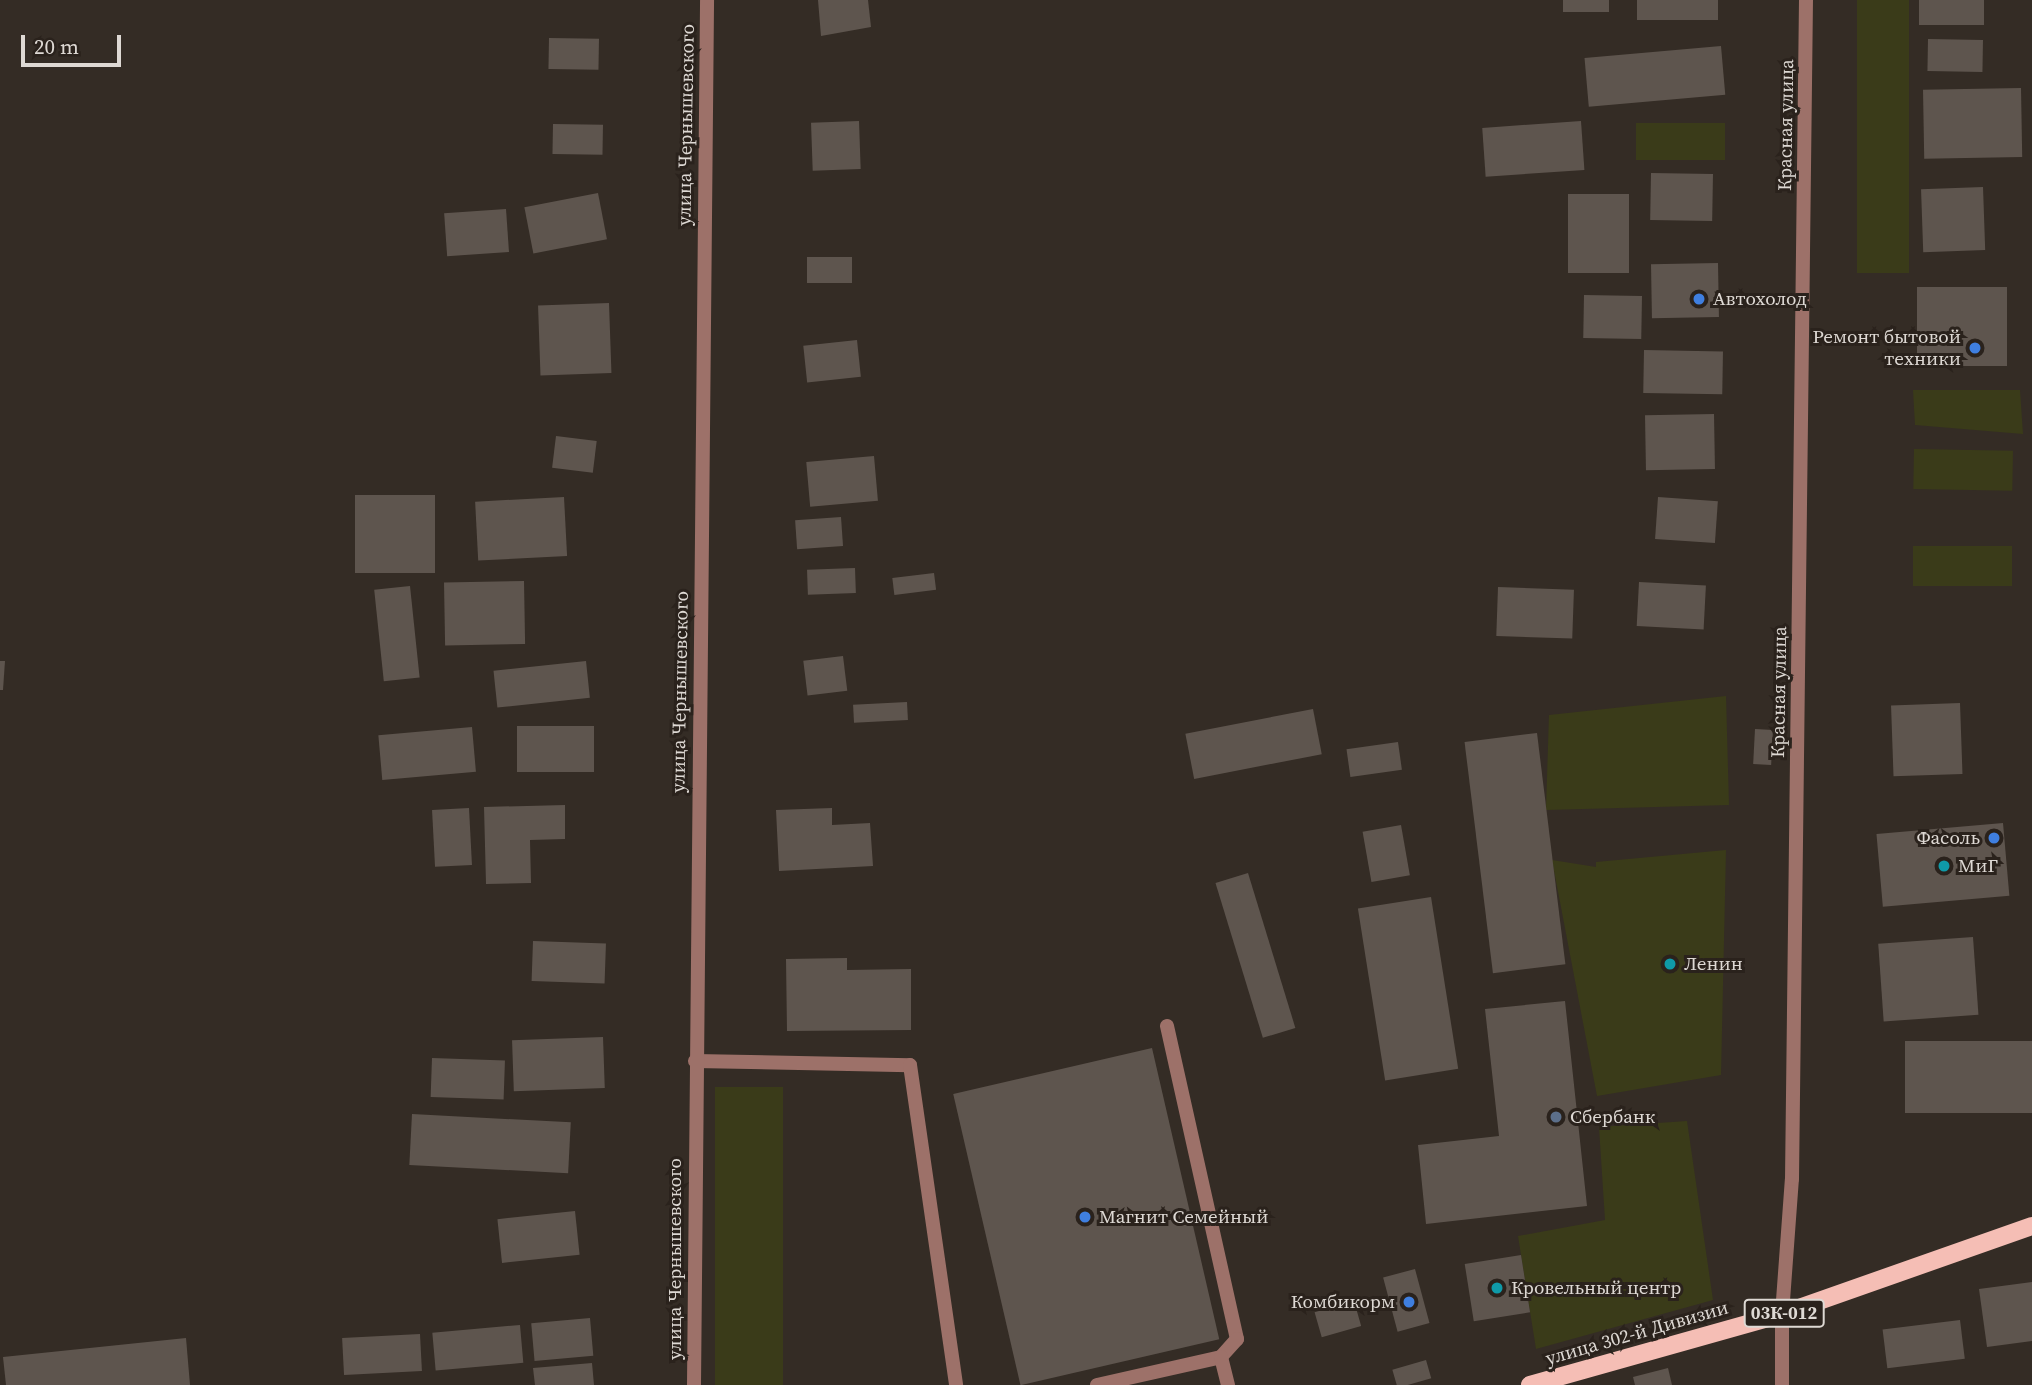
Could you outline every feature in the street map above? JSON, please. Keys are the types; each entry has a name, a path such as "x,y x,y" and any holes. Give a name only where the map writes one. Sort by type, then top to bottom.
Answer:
{"main road":[{"name":"улица 302-й Дивизии","path":"1530,1385 1782,1314 2032,1226"}],"street":[{"name":"улица Чернышевского","path":"694,1385 707,0"},
{"name":"Красная улица","path":"1782,1385 1782,1314 1792,1180 1806,0"},
{"path":"1097,1385 1221,1357 1237,1339 1167,1026"},
{"path":"695,1061 910,1065 956,1385"},
{"path":"1221,1357 1228,1385"}],"shaded area":[{"path":"1857,0 1909,0 1909,273 1857,273"},
{"path":"1636,123 1725,123 1725,160 1636,160"},
{"path":"1913,390 2020,390 2023,434 1915,425"},
{"path":"1914,449 2013,451 2012,491 1913,489"},
{"path":"1913,546 2012,546 2012,586 1913,586"},
{"path":"1726,696 1729,805 1546,810 1549,715"},
{"path":"1726,850 1721,1075 1597,1096 1552,860 1596,867 1596,862"},
{"path":"715,1087 783,1087 783,1385 715,1385"},
{"path":"1687,1121 1713,1300 1536,1349 1518,1236 1605,1220 1599,1127"}],"building":[{"path":"818,0 868,0 871,27 821,36"},
{"path":"1563,0 1609,0 1609,12 1563,12"},
{"path":"1637,0 1718,0 1718,20 1637,20"},
{"path":"1919,0 1984,0 1984,25 1919,25"},
{"path":"549,38 599,39 598,70 548,69"},
{"path":"1928,39 1983,40 1982,72 1927,71"},
{"path":"1721,46 1725,95 1589,107 1585,58"},
{"path":"2021,88 2022,157 1924,159 1923,90"},
{"path":"859,121 861,169 813,171 811,123"},
{"path":"1581,121 1584,170 1486,177 1482,128"},
{"path":"553,124 603,125 602,155 552,154"},
{"path":"1651,173 1713,174 1712,221 1650,220"},
{"path":"1983,187 1985,250 1923,252 1921,189"},
{"path":"598,193 607,239 533,253 524,207"},
{"path":"1568,194 1629,194 1629,273 1568,273"},
{"path":"506,209 509,252 447,256 444,213"},
{"path":"807,257 852,257 852,283 807,283"},
{"path":"1718,263 1719,317 1652,318 1651,264"},
{"path":"1917,287 2007,287 2007,366 1917,366"},
{"path":"1584,295 1642,296 1641,339 1583,338"},
{"path":"609,303 611,373 540,375 538,305"},
{"path":"857,340 861,377 807,382 803,346"},
{"path":"1644,350 1723,351 1722,394 1643,393"},
{"path":"1714,414 1715,469 1646,470 1645,415"},
{"path":"556,436 597,441 593,473 552,468"},
{"path":"874,456 878,501 810,507 806,462"},
{"path":"355,495 435,495 435,573 355,573"},
{"path":"564,497 567,556 478,561 475,502"},
{"path":"1658,497 1718,501 1715,543 1655,539"},
{"path":"841,517 843,546 797,549 795,520"},
{"path":"855,568 856,593 808,595 807,570"},
{"path":"934,573 936,590 894,595 892,578"},
{"path":"524,581 525,644 445,645 444,582"},
{"path":"1639,582 1706,586 1704,629 1637,626"},
{"path":"410,586 420,677 384,681 374,590"},
{"path":"1498,587 1574,590 1572,639 1496,636"},
{"path":"843,656 847,691 808,696 803,661"},
{"path":"0,661 5,661 3,690 0,690"},
{"path":"586,661 590,698 497,708 494,671"},
{"path":"907,702 908,720 854,723 853,705"},
{"path":"1960,703 1962,774 1894,776 1891,705"},
{"path":"1313,709 1322,754 1194,779 1185,734"},
{"path":"517,726 594,726 594,772 517,772"},
{"path":"472,727 476,772 382,780 378,735"},
{"path":"1755,729 1773,730 1771,765 1753,764"},
{"path":"1537,733 1565,964 1493,973 1465,742"},
{"path":"1398,742 1402,770 1350,777 1347,749"},
{"path":"565,805 565,839 530,840 531,883 486,884 484,807"},
{"path":"469,808 472,865 435,867 432,810"},
{"path":"832,808 832,825 870,823 873,866 779,871 776,810"},
{"name":"МиГ","path":"2003,823 2009,896 1883,907 1876,834"},
{"path":"1401,825 1410,875 1371,882 1363,832"},
{"path":"1248,873 1295,1028 1263,1038 1215,883"},
{"path":"1431,897 1458,1069 1385,1080 1358,909"},
{"path":"1973,937 1978,1015 1884,1021 1878,944"},
{"path":"533,941 606,944 605,984 532,981"},
{"path":"847,958 847,970 911,969 911,1030 787,1031 786,959"},
{"path":"1565,1001 1587,1206 1426,1224 1418,1145 1499,1136 1485,1009"},
{"path":"603,1037 605,1088 514,1091 512,1040"},
{"path":"1905,1041 2032,1041 2032,1113 1905,1113"},
{"name":"Магнит Семейный","path":"1152,1048 1219,1339 1020,1385 953,1094"},
{"path":"432,1058 505,1061 504,1100 431,1097"},
{"path":"412,1114 571,1122 568,1173 409,1165"},
{"path":"575,1211 580,1255 502,1263 497,1219"},
{"name":"Кровельный центр","path":"1521,1255 1530,1312 1474,1321 1465,1264"},
{"path":"1415,1269 1429,1323 1398,1332 1383,1278"},
{"path":"2032,1282 2032,1341 1987,1347 1979,1289"},
{"path":"1354,1301 1361,1326 1322,1337 1315,1312"},
{"path":"590,1318 593,1356 535,1361 531,1323"},
{"path":"1960,1320 1965,1359 1887,1368 1883,1330"},
{"path":"520,1325 523,1363 436,1371 432,1333"},
{"path":"420,1334 422,1371 344,1375 342,1338"},
{"path":"186,1338 190,1385 6,1385 3,1357"},
{"path":"1426,1360 1431,1378 1408,1385 1397,1385 1392,1370"},
{"path":"592,1363 594,1385 535,1385 533,1368"},
{"path":"1668,1368 1672,1385 1635,1385 1633,1377"}],"place":[{"name":"Автохолод","path":"1699,299"},
{"name":"Ремонт бытовой техники","path":"1975,348"},
{"name":"Фасоль","path":"1994,838"},
{"name":"МиГ","path":"1944,866"},
{"name":"Ленин","path":"1670,964"},
{"name":"Сбербанк","path":"1556,1117"},
{"name":"Магнит Семейный","path":"1085,1217"},
{"name":"Кровельный центр","path":"1497,1288"},
{"name":"Комбикорм","path":"1409,1302"}]}
